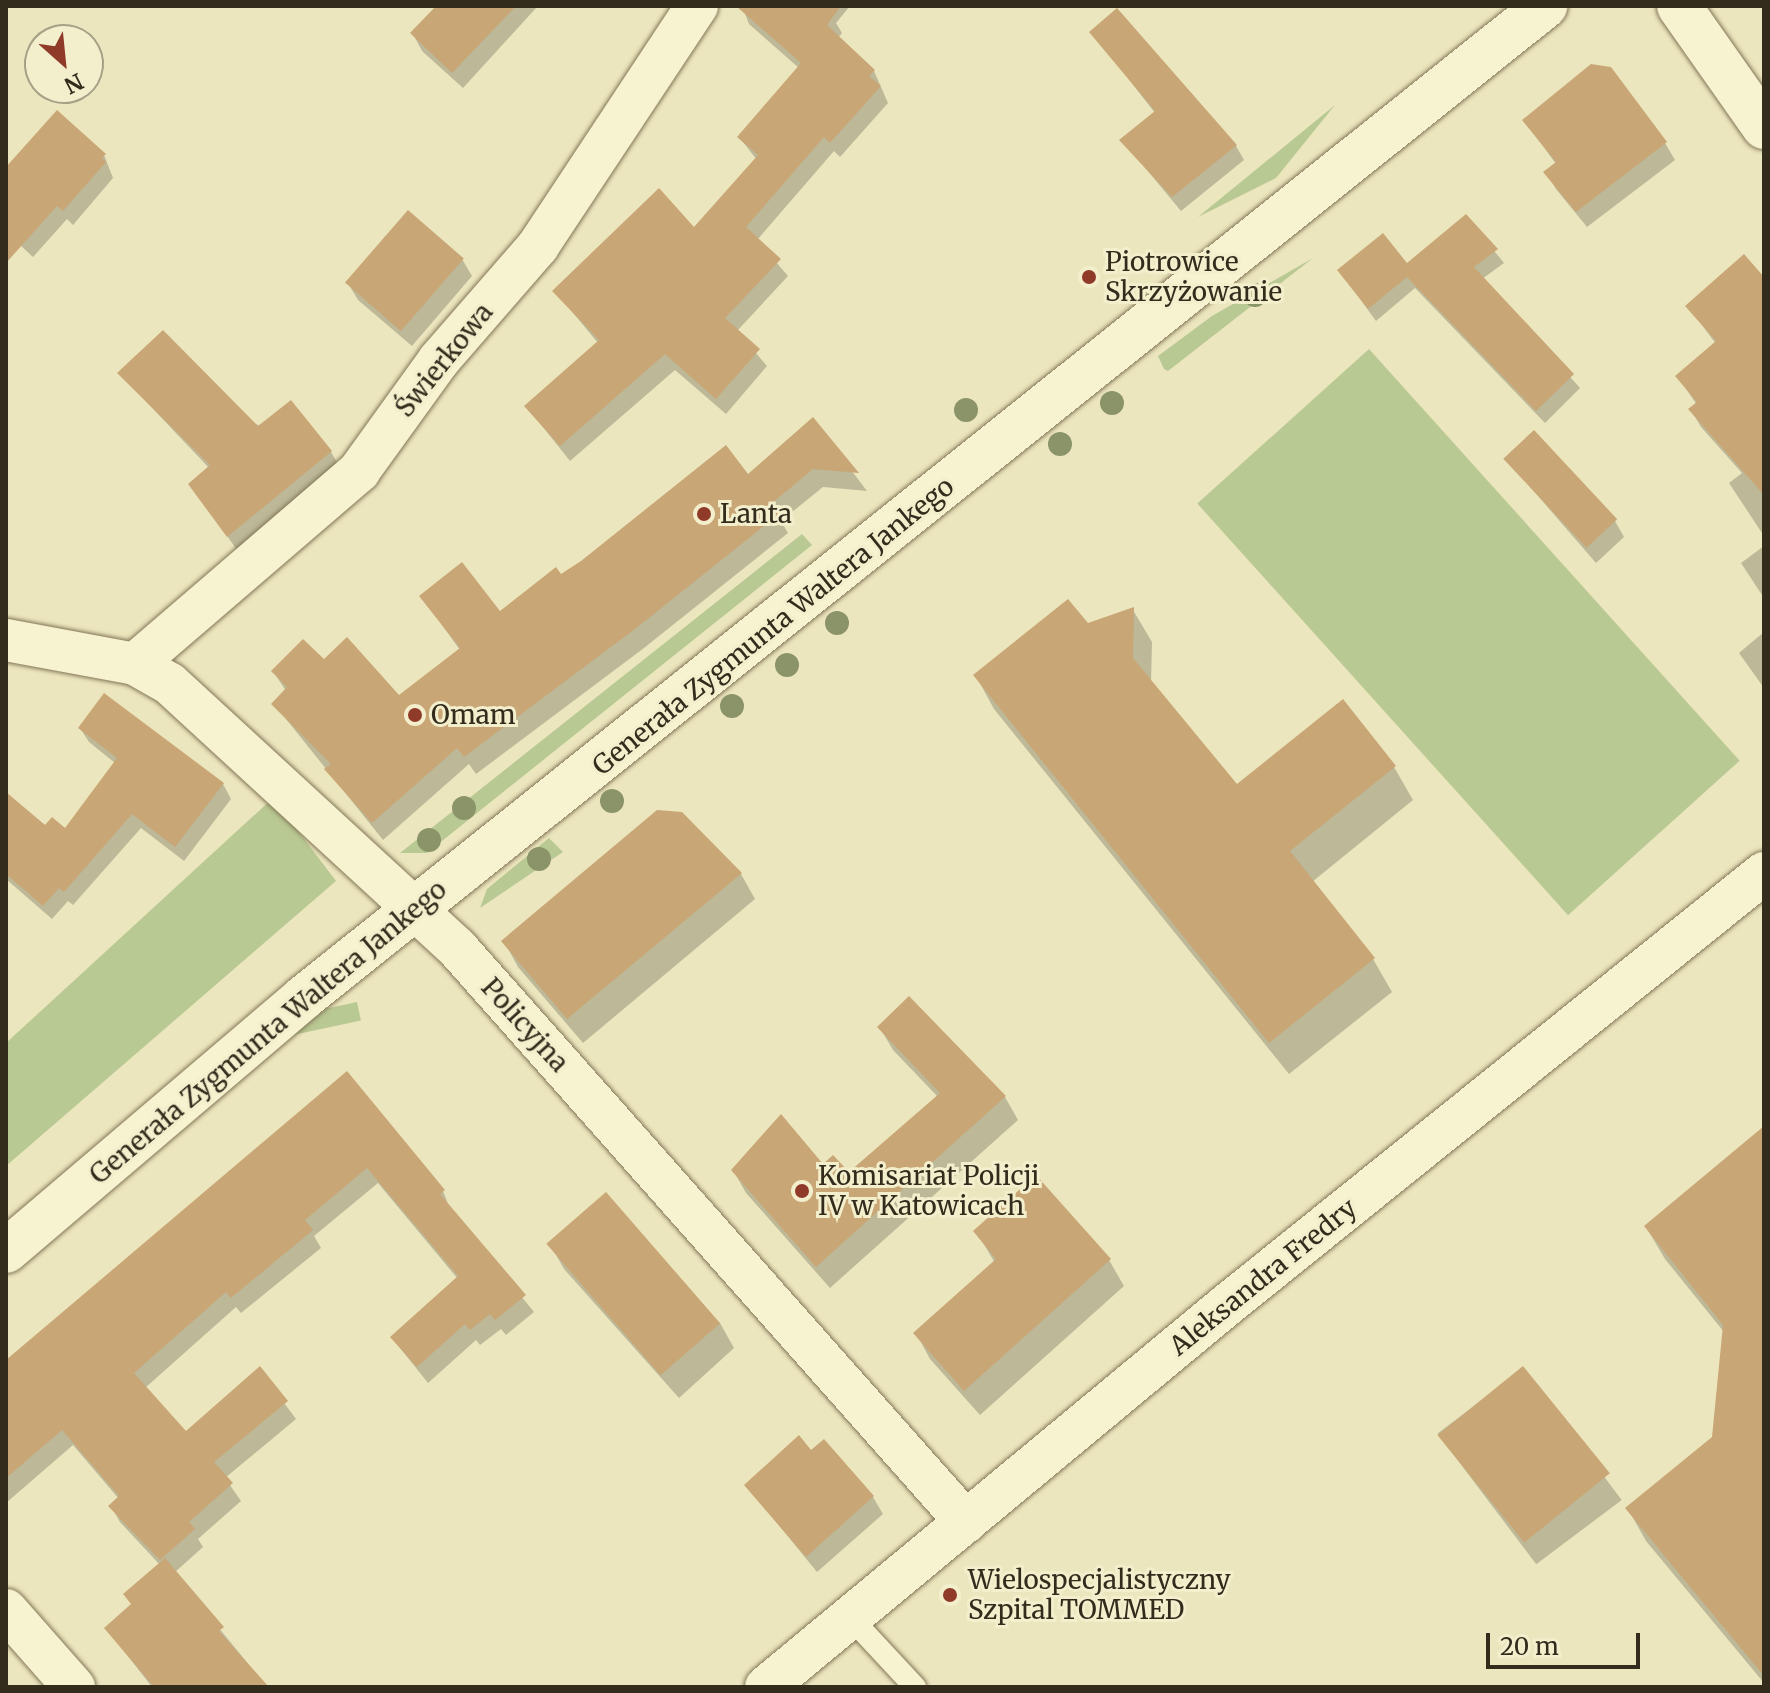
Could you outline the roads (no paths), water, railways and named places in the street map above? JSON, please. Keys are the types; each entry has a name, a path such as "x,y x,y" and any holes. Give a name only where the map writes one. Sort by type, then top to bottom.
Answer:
{"street":[{"name":"Świerkowa","path":"135,664 359,471 439,360 538,246 697,6"},
{"name":"Generała Zygmunta Waltera Jankego","path":"6,1251 413,911 1545,6"},
{"path":"1679,6 1764,127"},
{"name":"Policyjna","path":"6,640 135,664 170,684 413,911 457,948 966,1522"},
{"name":"Aleksandra Fredry","path":"766,1687 849,1616 1764,873"},
{"path":"6,1610 74,1687"}],"lane":[{"path":"849,1616 915,1687"}],"place":[{"name":"Piotrowice Skrzyżowanie","path":"1089,277"},
{"name":"Lanta","path":"704,514"},
{"name":"Omam","path":"415,715"},
{"name":"Komisariat Policji IV w Katowicach","path":"802,1191"},
{"name":"Wielospecjalistyczny Szpital TOMMED","path":"950,1595"}]}
